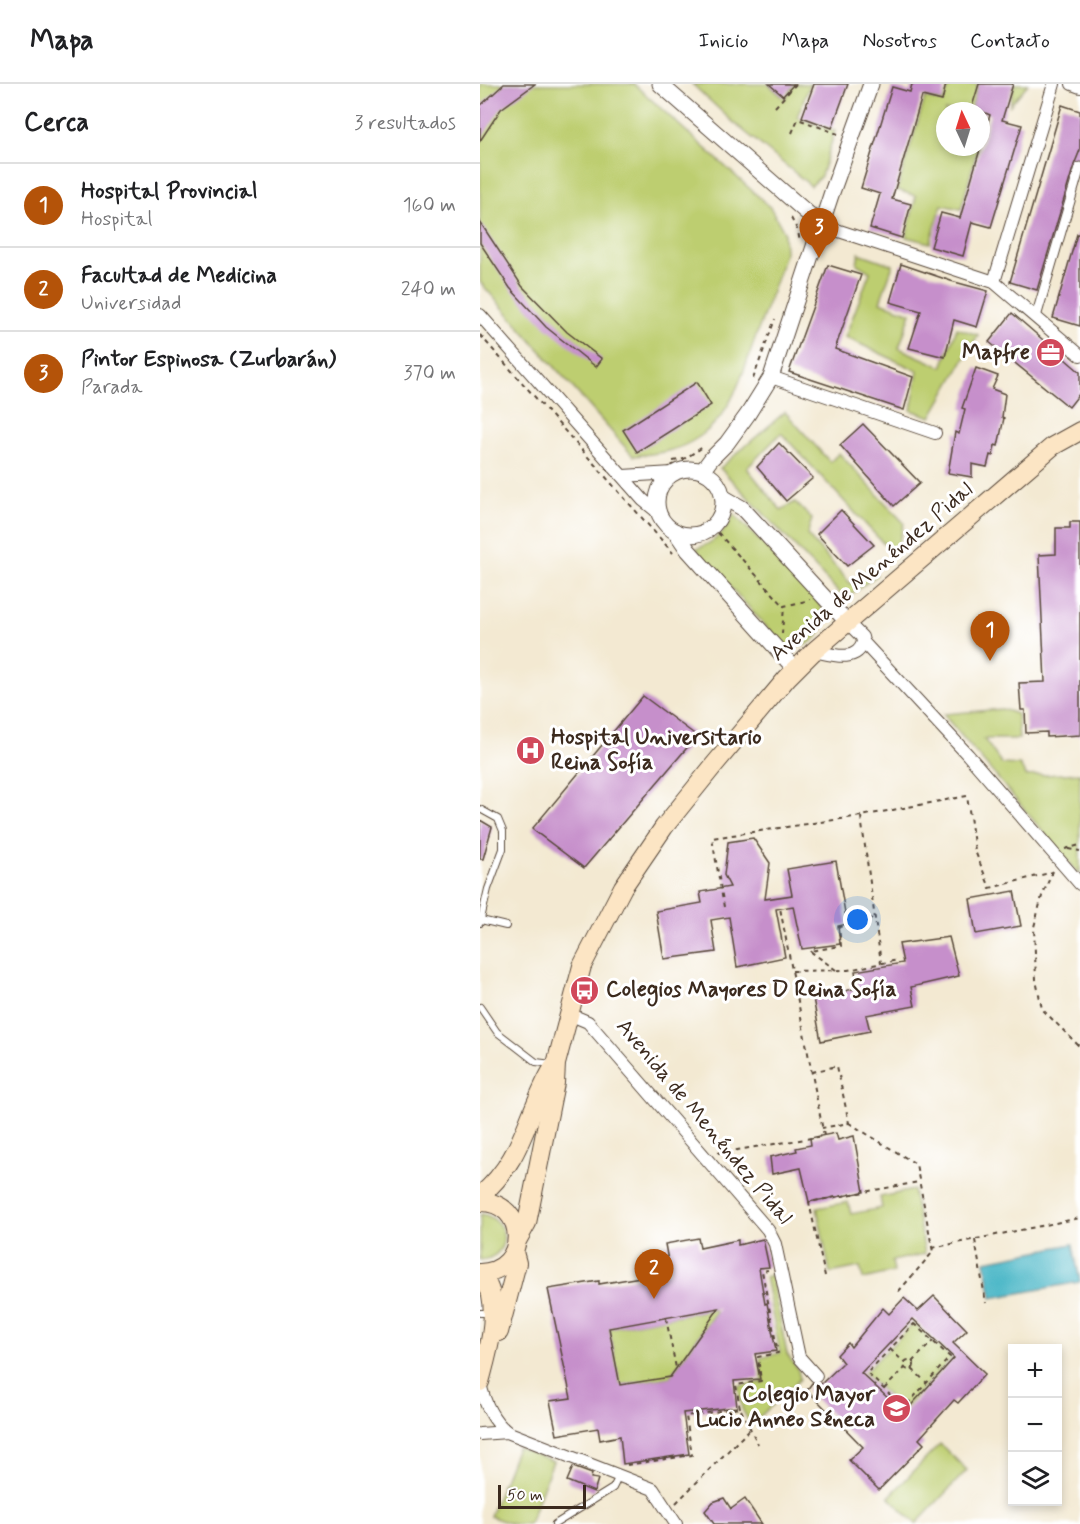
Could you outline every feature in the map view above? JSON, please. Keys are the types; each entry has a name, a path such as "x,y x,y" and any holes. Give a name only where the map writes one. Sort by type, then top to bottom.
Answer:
{"main road":[{"name":"Avenida de Menéndez Pidal","path":"480,1382 489,1349 498,1334 517,1263 515,1247 527,1223 555,1083 556,1064 582,966 623,887 664,827 795,669 1053,446 1080,431"},
{"name":"Avenida de Menéndez Pidal","path":"480,1196 493,1185 507,1167 522,1142 542,1088 556,1064"},
{"path":"480,1202 495,1204 505,1210 517,1230 515,1247 501,1267 481,1273"},
{"name":"Avenida de Menéndez Pidal","path":"481,1273 491,1294 486,1313 489,1349"}],"street":[{"path":"660,84 821,225 994,282 1080,354"},
{"path":"702,471 727,443 771,376 871,84"},
{"path":"994,282 1054,84"},
{"path":"1072,84 1080,87"},
{"path":"1036,317 1080,167"},
{"path":"480,315 643,500 659,513"},
{"path":"771,376 935,433"},
{"path":"623,476 670,468 702,471 716,481 723,497 721,514 712,526 692,535 675,531"},
{"path":"670,468 657,498 659,513 665,524 675,531 688,550 795,669"},
{"path":"723,497 742,508 819,593 860,634 863,642 975,763 1080,884"},
{"path":"814,651 848,656 858,652 863,642"},
{"name":"Avenida de Menéndez Pidal","path":"569,1014 588,1022 768,1230 775,1244 799,1357 816,1376"},
{"path":"480,1382 491,1414 507,1431 653,1489 676,1524"},
{"path":"480,1434 507,1431"}],"lane":[{"path":"480,808 498,819 502,831 502,849 488,889 480,922 506,926"},
{"path":"480,1007 497,1032 536,1062 556,1064"},
{"path":"555,1524 613,1488 619,1476"}],"path":[{"path":"775,106 796,84"},
{"path":"792,133 798,119 838,134"},
{"path":"790,217 798,231 801,247"},
{"path":"752,382 776,314"},
{"path":"670,468 710,442"},
{"path":"712,526 784,606 780,642 775,647"},
{"path":"784,606 811,600 819,593"},
{"path":"724,907 712,838 861,816 967,796 975,851 990,888 1053,872"},
{"path":"861,816 880,963"},
{"path":"1067,848 1080,851"},
{"path":"1059,859 1042,896 1034,927 1036,980 1042,1009 1080,1047"},
{"path":"703,1156 824,1136 780,908"},
{"path":"836,970 810,951 842,946 839,927 849,925 848,921 875,918"},
{"path":"792,971 848,970 898,960"},
{"path":"812,1072 837,1066 849,1123"},
{"path":"822,1128 849,1123 916,1164 933,1252 898,1292"},
{"path":"825,1276 809,1202 919,1182"},
{"path":"932,1248 1080,1218"},
{"path":"975,1240 986,1303"},
{"path":"758,1444 740,1408 736,1385 761,1381 758,1357 778,1353 762,1271 779,1269"},
{"path":"666,1318 676,1368"},
{"path":"914,1324 950,1357 904,1408 867,1373 890,1349 914,1324"},
{"path":"912,1362 933,1341"},
{"path":"890,1349 905,1363"},
{"path":"908,1359 915,1365 909,1371 902,1365 905,1363 908,1359"},
{"path":"884,1389 905,1368"},
{"path":"912,1368 927,1383"},
{"path":"619,1476 624,1466 692,1455 686,1416 740,1408"},
{"path":"668,1512 750,1429"}],"green space":[{"path":"480,84 634,84 770,207 784,232 785,254 747,362 729,404 711,427 691,442 668,451 633,456 480,282"},
{"path":"692,84 768,84 785,99 794,84 810,84 797,117 835,131 821,176 811,186 733,122"},
{"path":"950,84 978,84 973,102 943,102"},
{"path":"1014,84 1028,84 1010,105"},
{"path":"925,98 943,102 936,102 936,156 976,156 961,209 942,205 930,243 906,237 916,196 897,190"},
{"path":"859,253 893,265 880,302 911,313 899,348 942,367 957,328 978,335 931,417 911,410 918,371 845,337 870,272 857,264"},
{"path":"785,412 830,462 839,453 904,523 895,556 781,433 747,468 781,510 795,502 812,519 807,535 851,584 872,565 877,575 845,599 720,468"},
{"path":"734,514 819,603 823,622 817,637 811,642 803,646 783,645 696,549 719,536"},
{"path":"1002,709 1017,714 1019,739 984,739 1002,764 1020,765 1026,776 1080,773 1080,875 943,714"},
{"path":"913,1190 925,1254 892,1261 894,1272 863,1279 860,1267 830,1273 817,1208 848,1202 851,1214 882,1208 880,1197"},
{"path":"480,1215 499,1224 504,1239 497,1253 490,1258 480,1260"},
{"path":"771,1275 787,1354 798,1370 800,1379 751,1425 742,1409 738,1386 763,1382 760,1358 780,1353 765,1277"},
{"path":"714,1309 715,1313 670,1377 620,1385 609,1328"},
{"path":"914,1323 952,1358 903,1410 864,1373"},
{"path":"940,1444 967,1470 916,1524 889,1497"},
{"path":"517,1447 553,1461 529,1524 511,1524 490,1516"}],"water":[{"path":"1073,1244 1080,1282 992,1298 985,1261"}],"building":[{"path":"504,84 535,84 501,109 480,141 480,106"},
{"path":"769,84 794,84 783,96"},
{"path":"814,84 848,84 832,128 802,117"},
{"path":"912,84 946,84 942,101 922,96 892,199 911,204 902,238 870,228 880,194 861,188 892,87 910,92"},
{"path":"979,84 1013,84 1002,120 1022,125 991,227 972,222 963,256 931,247 941,213 960,218 978,156 990,156 990,102 973,102"},
{"path":"1062,105 1080,111 1080,150 1037,290 1010,282"},
{"path":"480,222 522,286 567,332 602,359 596,367 546,327 510,288 480,243"},
{"path":"1077,234 1080,234 1080,326 1053,318"},
{"path":"901,264 988,291 977,327 954,320 945,357 909,348 921,311 890,302"},
{"path":"828,265 861,275 835,349 913,377 904,410 789,372"},
{"path":"1012,313 1080,372 1080,393 1069,407 989,342"},
{"path":"976,368 998,376 992,389 1005,394 1002,417 1004,418 998,446 995,445 993,456 990,455 987,467 972,464 972,477 948,473 955,432 959,434 965,409 962,408"},
{"path":"697,382 711,405 637,452 623,430"},
{"path":"863,424 920,483 894,506 840,445"},
{"path":"779,443 813,478 786,501 757,467"},
{"path":"841,510 874,545 847,566 817,534"},
{"path":"1070,522 1080,522 1080,735 1047,737 1047,732 1026,733 1025,710 1021,710 1019,683 1045,682 1039,555 1056,554 1056,528 1070,528"},
{"path":"643,696 697,736 584,868 532,829"},
{"path":"480,820 492,827 483,859 480,859"},
{"path":"753,838 770,863 765,899 792,895 787,869 836,861 847,924 838,926 840,944 802,949 793,906 776,909 785,957 737,967 729,917 711,920 716,952 664,959 656,911 702,903 700,892 730,887 724,875 728,842"},
{"path":"1014,891 1021,926 976,934 970,899"},
{"path":"949,937 959,976 911,987 915,1006 866,1015 870,1031 821,1041 813,998 858,988 855,971 903,963 899,944"},
{"path":"836,1133 838,1140 854,1136 864,1192 809,1202 801,1168 772,1174 770,1157 797,1151 796,1148 811,1145 810,1138"},
{"path":"698,1238 700,1248 738,1240 738,1245 763,1239 769,1267 759,1268 776,1351 755,1354 760,1379 734,1381 737,1407 683,1413 689,1454 623,1464 620,1436 600,1440 598,1428 557,1435 550,1401 571,1398 548,1289 599,1281 599,1284 670,1272 665,1244","holes":["719,1308 670,1377 620,1385 609,1328"]},
{"path":"934,1296 967,1330 953,1343 985,1374 958,1403 954,1400 919,1439 924,1444 879,1490 849,1460 863,1447 807,1390 812,1383 821,1384 843,1363 837,1355 848,1343 851,1347 883,1308 889,1314 904,1298 918,1311","holes":["913,1319 954,1358 904,1413 861,1373"]},
{"path":"573,1467 592,1474 591,1478 598,1479 594,1492 567,1481"},
{"path":"724,1498 731,1509 745,1499 762,1524 714,1524 705,1511 713,1502"}],"place":[{"name":"Pintor Espinosa (Zurbarán)","path":"819,258"},
{"name":"Mapfre","path":"1051,353"},
{"name":"Hospital Provincial","path":"990,661"},
{"name":"Hospital Universitario Reina Sofía","path":"530,751"},
{"name":"Colegios Mayores D Reina Sofía","path":"585,990"},
{"name":"Facultad de Medicina","path":"654,1299"},
{"name":"Colegio Mayor Lucio Anneo Séneca","path":"896,1408"}]}
